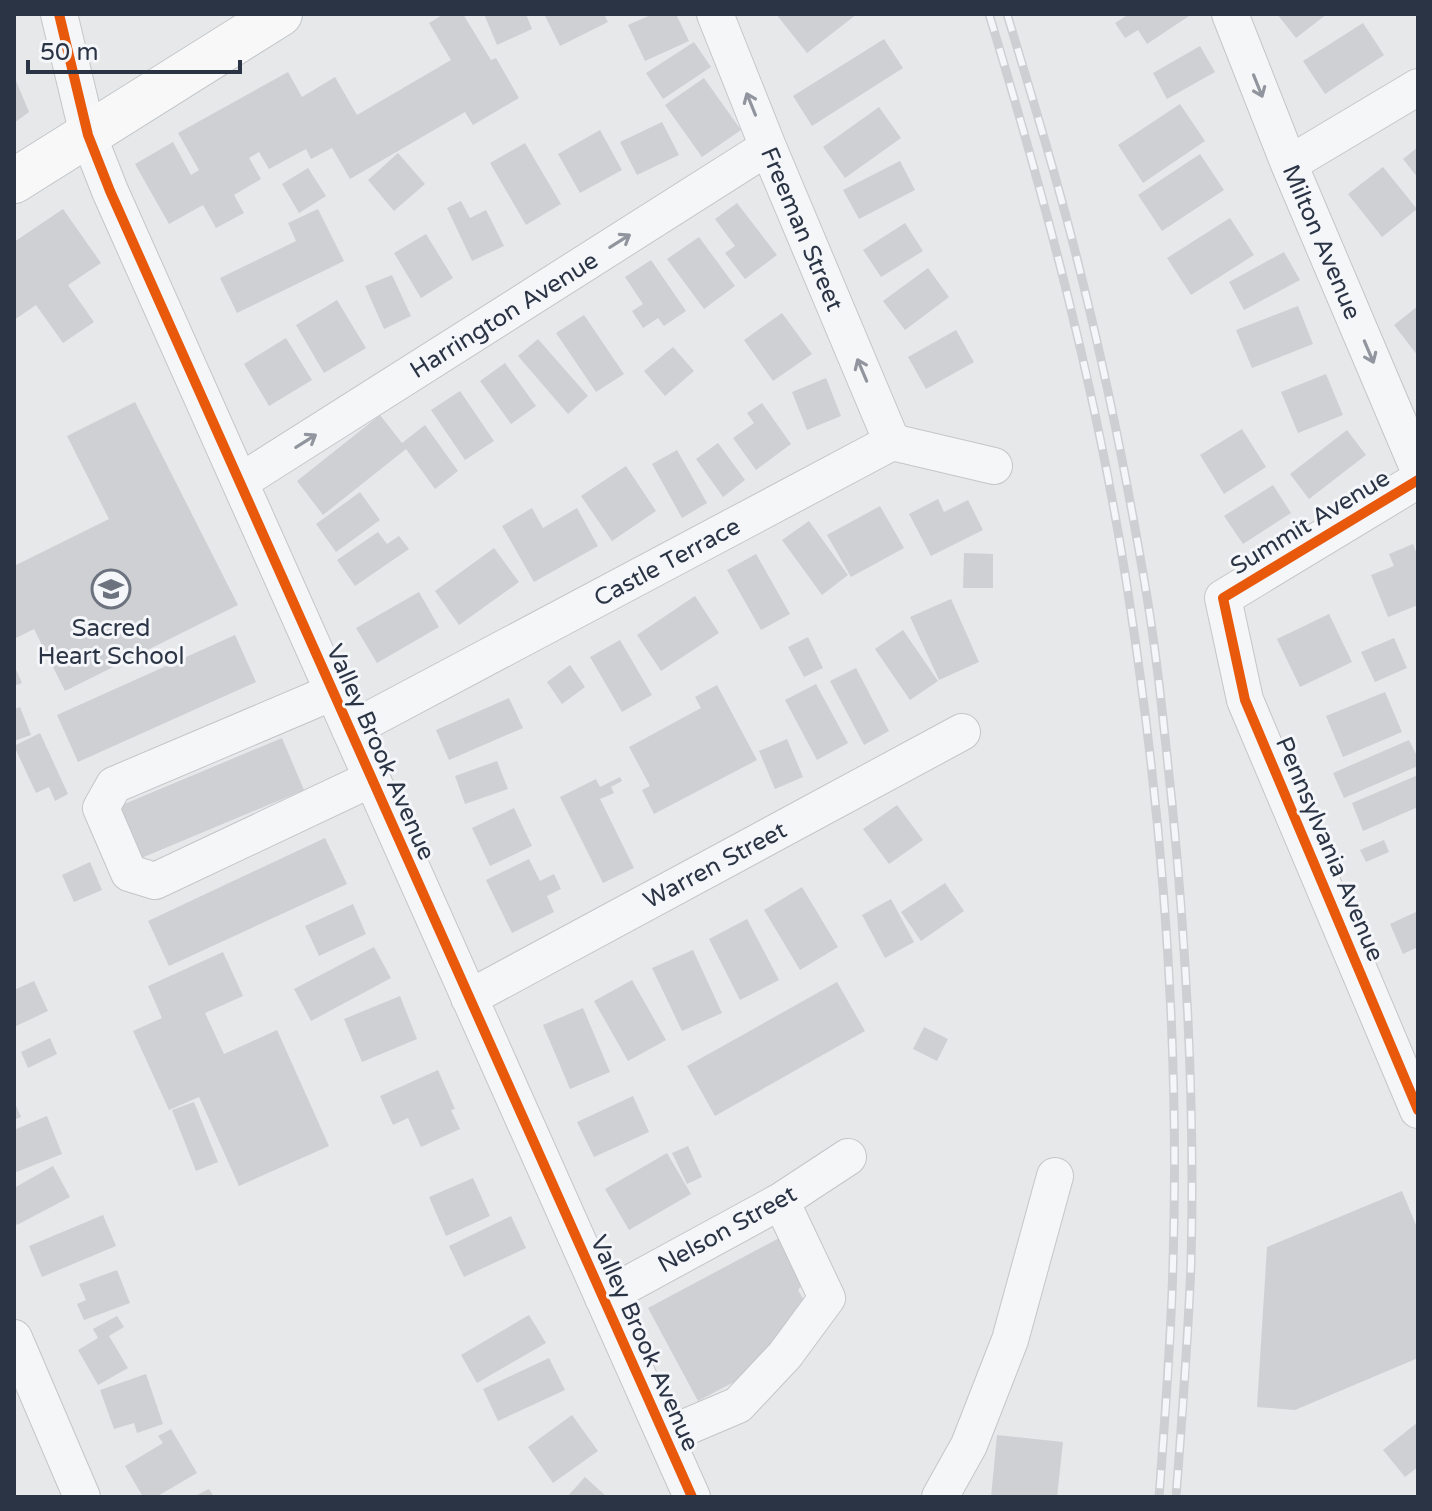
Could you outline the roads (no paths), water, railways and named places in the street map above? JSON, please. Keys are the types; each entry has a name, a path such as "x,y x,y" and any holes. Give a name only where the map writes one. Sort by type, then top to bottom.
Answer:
{"main road":[{"path":"14,181 280,14"}],"street":[{"name":"Valley Brook Avenue","path":"59,14 88,135 110,191 692,1497"},
{"name":"Freeman Street","path":"715,14 892,442"},
{"name":"Milton Avenue","path":"1230,14 1289,164 1418,468"},
{"path":"1289,164 1418,87"},
{"name":"Harrington Avenue","path":"240,482 768,147"},
{"path":"892,442 994,466"},
{"name":"Castle Terrace","path":"350,730 892,442"},
{"name":"Summit Avenue","path":"1223,598 1418,480"},
{"name":"Pennsylvania Avenue","path":"1223,598 1245,700 1405,1038 1418,1110"},
{"path":"333,692 114,785 101,808 129,873 155,881 371,779"},
{"name":"Warren Street","path":"469,998 962,732"},
{"name":"Nelson Street","path":"603,1298 781,1201 848,1157"},
{"path":"940,1497 969,1445 1010,1340 1055,1176"},
{"path":"665,1436 738,1405 785,1355 827,1298 781,1201"},
{"path":"14,1338 82,1497"}],"railway":[{"path":"989,14 1050,226 1101,441 1127,586 1150,754 1166,923 1174,1093 1172,1292 1159,1497"},
{"path":"1007,14 1066,215 1100,356 1149,607 1160,691 1182,918 1191,1091 1191,1263 1176,1497"}],"place":[{"name":"Sacred Heart School","path":"111,589"}]}
